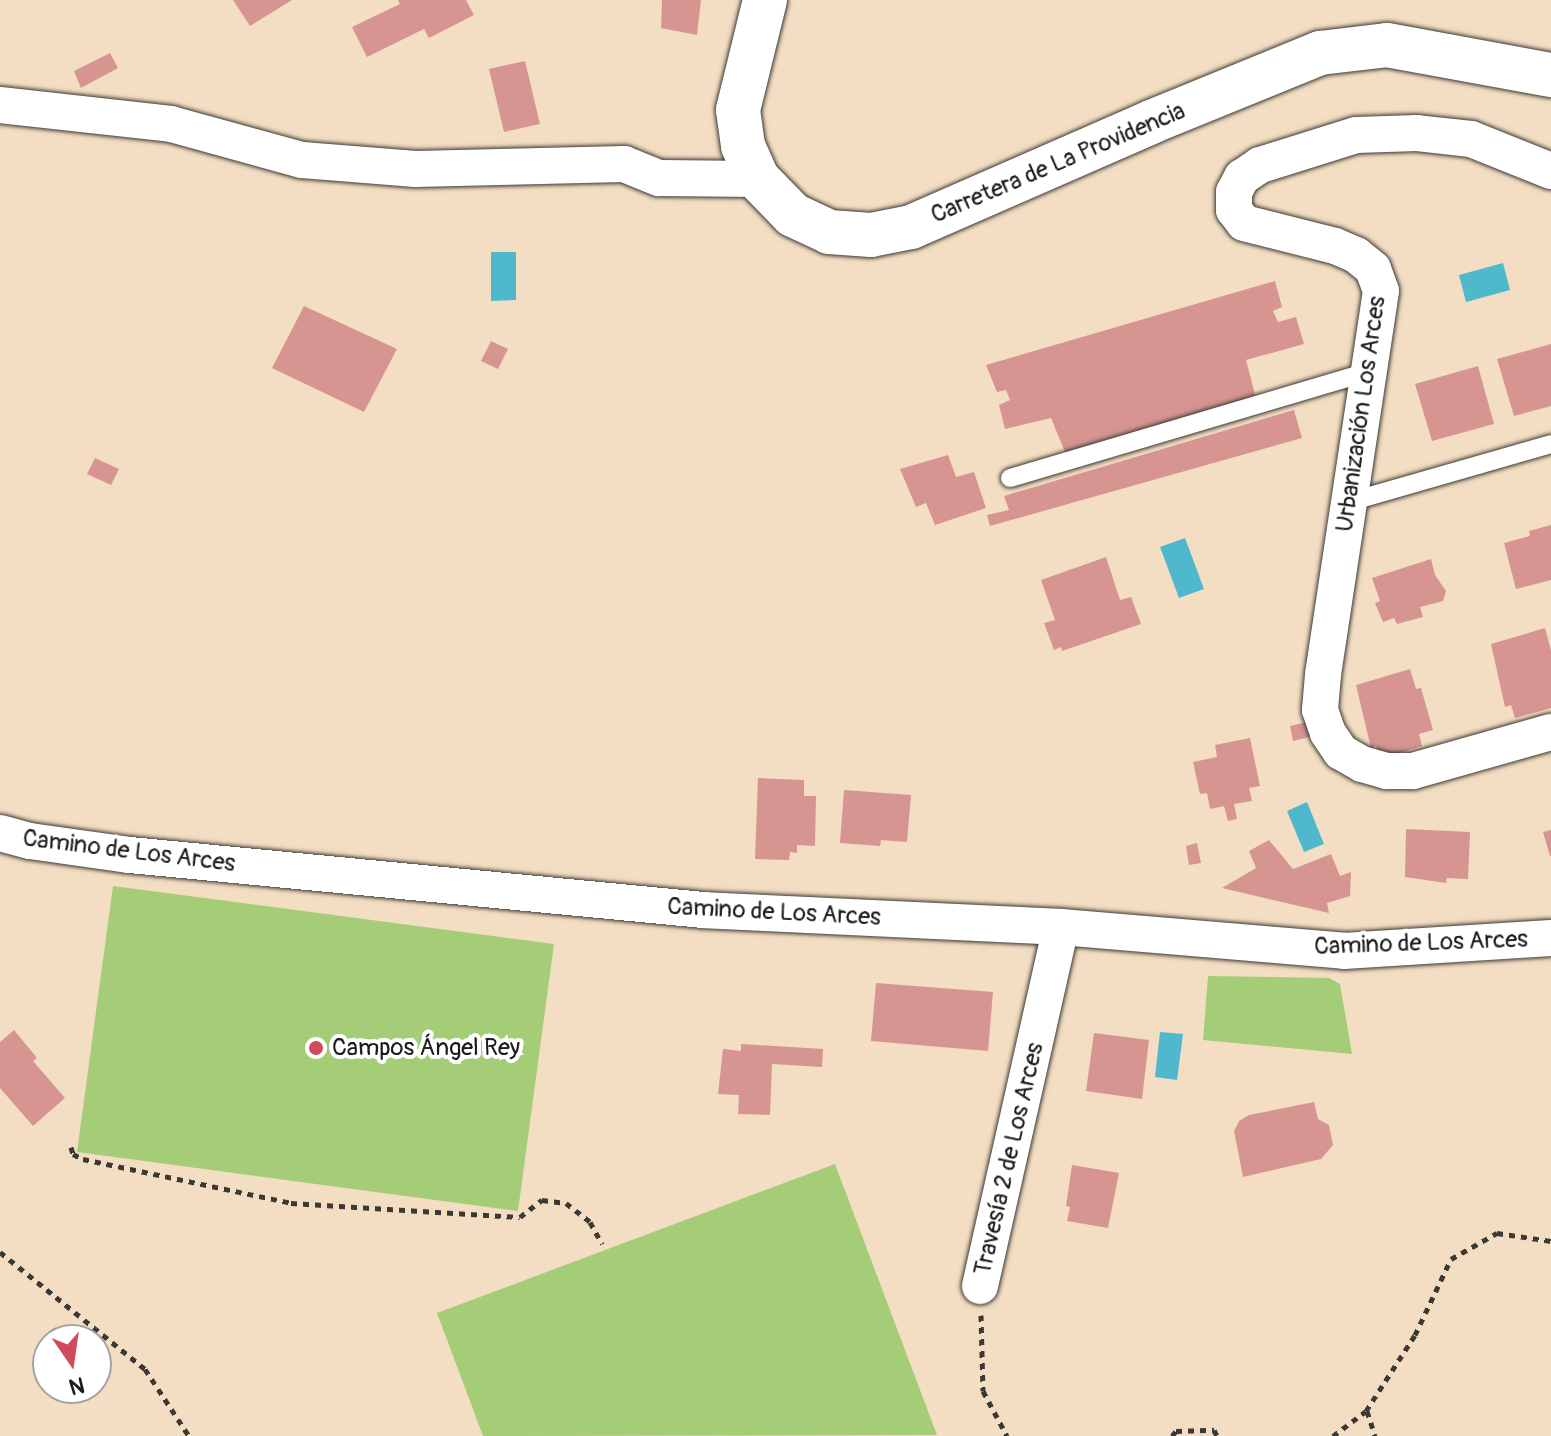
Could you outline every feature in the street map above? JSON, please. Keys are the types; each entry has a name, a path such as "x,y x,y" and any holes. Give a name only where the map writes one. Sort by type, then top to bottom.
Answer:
{"street":[{"name":"Carretera de La Providencia","path":"765,0 738,110 743,146 758,179 793,215 829,232 871,235 911,227 1151,122 1320,53 1387,45 1551,75"},
{"path":"0,105 171,124 302,160 416,169 624,164 659,178 758,179"},
{"name":"Urbanización Los Arces","path":"1551,171 1471,139 1417,133 1356,135 1283,155 1242,177 1234,192 1234,210 1244,223 1335,246 1373,269 1381,291 1320,710 1328,733 1341,752 1362,764 1387,771 1413,771 1551,732"},
{"name":"Camino de Los Arces","path":"0,833 30,841 130,855 703,910 1061,927 1344,951 1551,938"},
{"name":"Travesía 2 de Los Arces","path":"980,1286 1061,927"}],"lane":[{"path":"1010,478 1369,372"},
{"path":"1349,502 1551,444"}],"path":[{"path":"71,1147 73,1154 83,1159 291,1203 520,1217 542,1200 566,1203 590,1222 602,1244"},
{"path":"1333,1436 1366,1411 1415,1335 1451,1259 1497,1233 1551,1241"},
{"path":"0,1252 145,1369 189,1436"},
{"name":"Travesía 2 de Los Arces","path":"980,1286 983,1391 1007,1436"},
{"path":"1366,1411 1375,1436"},
{"path":"1172,1436 1176,1431 1214,1430 1217,1436"}],"green space":[{"name":"Campos Ángel Rey","path":"113,886 554,944 518,1211 77,1152"},
{"path":"1208,976 1329,978 1340,984 1352,1054 1203,1040"},
{"path":"835,1164 937,1435 483,1436 437,1313"}],"water":[{"path":"491,252 516,252 516,300 491,301"},
{"path":"1503,263 1510,290 1466,302 1459,275"},
{"path":"1185,538 1204,589 1179,598 1160,547"},
{"path":"1307,802 1324,844 1304,852 1287,811"},
{"path":"1160,1032 1183,1034 1177,1080 1155,1077"}],"building":[{"path":"233,0 292,0 250,26"},
{"path":"398,0 466,0 474,15 429,38 424,29 367,57 352,27 400,4"},
{"path":"662,0 701,0 697,35 661,28"},
{"path":"110,53 118,68 81,88 74,71"},
{"path":"525,61 540,124 504,132 489,69"},
{"path":"1275,281 1282,307 1273,311 1278,322 1296,317 1304,344 1246,360 1257,402 1067,457 1051,418 1005,429 999,405 1010,400 1006,390 997,392 986,365"},
{"path":"304,306 397,349 364,412 272,368"},
{"path":"491,341 508,349 498,369 481,361"},
{"path":"1551,344 1551,406 1514,416 1497,359"},
{"path":"1478,366 1494,424 1432,441 1415,384"},
{"path":"1294,410 1302,438 990,526 987,515 1009,510 1004,496"},
{"path":"948,455 956,477 974,472 986,508 935,525 926,503 916,507 900,469"},
{"path":"95,458 119,469 111,485 87,474"},
{"path":"1551,525 1551,580 1516,589 1504,543 1530,536 1529,531"},
{"path":"1106,557 1120,600 1131,597 1141,624 1062,651 1061,647 1054,650 1044,623 1055,620 1041,580"},
{"path":"1431,559 1435,575 1446,591 1443,601 1420,607 1423,617 1397,624 1394,618 1383,622 1375,603 1380,601 1372,578"},
{"path":"1545,628 1551,650 1551,708 1515,718 1511,705 1505,707 1491,644"},
{"path":"1410,669 1416,689 1421,688 1433,730 1419,734 1422,746 1380,759 1376,746 1371,748 1356,685"},
{"path":"1307,722 1310,737 1293,741 1290,726"},
{"path":"1250,738 1260,786 1249,788 1252,801 1234,804 1237,819 1228,821 1224,806 1210,809 1207,793 1200,794 1193,762 1217,757 1215,745"},
{"path":"758,778 804,780 804,796 816,796 815,846 797,845 797,853 790,852 789,860 755,859"},
{"path":"844,790 911,795 907,842 881,840 880,846 840,843"},
{"path":"1406,829 1470,832 1468,879 1447,878 1446,883 1405,877"},
{"path":"1551,830 1551,856 1550,856 1543,832"},
{"path":"1269,840 1293,869 1331,854 1340,876 1351,872 1350,896 1327,903 1329,913 1222,888 1256,868 1249,851"},
{"path":"1197,843 1201,863 1189,865 1186,846"},
{"path":"876,983 993,992 988,1051 871,1041"},
{"path":"14,1030 37,1058 33,1061 65,1098 33,1126 0,1088 0,1042"},
{"path":"1094,1033 1149,1040 1142,1099 1086,1091"},
{"path":"741,1044 823,1049 822,1067 772,1064 770,1115 738,1114 739,1095 718,1094 723,1049 741,1051"},
{"path":"1314,1102 1318,1119 1329,1125 1333,1145 1321,1159 1243,1177 1234,1131 1239,1121 1249,1115"},
{"path":"1072,1165 1119,1173 1108,1228 1067,1221"}],"place":[{"name":"Campos Ángel Rey","path":"316,1048"}]}
